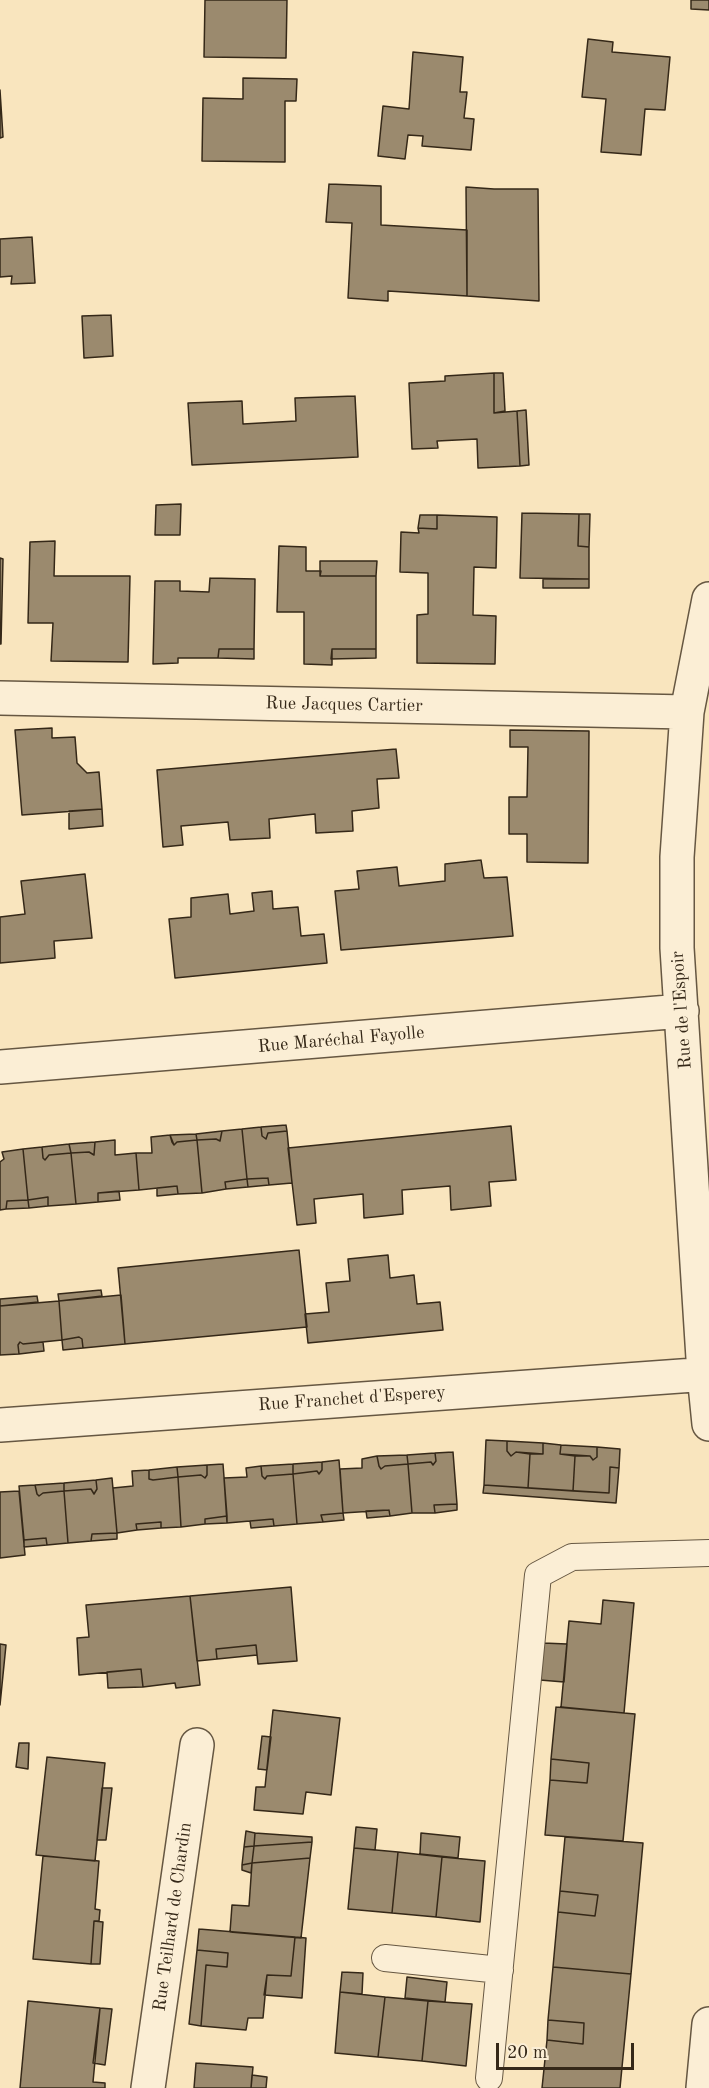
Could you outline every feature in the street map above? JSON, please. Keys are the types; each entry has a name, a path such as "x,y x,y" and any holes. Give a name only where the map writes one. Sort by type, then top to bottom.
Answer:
{"street":[{"name":"Rue de l'Espoir","path":"709,599 687,712 677,857 677,948 682,1011 697,1047 709,1424"},
{"name":"Rue Jacques Cartier","path":"0,698 687,712"},
{"name":"Rue Maréchal Fayolle","path":"0,1067 682,1011"},
{"name":"Rue Franchet d'Esperey","path":"0,1425 706,1374"},
{"name":"Rue Teilhard de Chardin","path":"148,2088 197,1745"},
{"path":"703,2088 709,2025"}],"lane":[{"path":"489,2078 538,1575 572,1557 709,1553"},
{"path":"385,1958 500,1970"}],"building":[{"path":"205,0 287,0 286,58 204,57"},
{"path":"691,0 709,0 709,10 691,9"},
{"path":"588,39 613,42 612,52 670,57 665,110 645,109 641,155 601,152 606,99 582,97"},
{"path":"413,52 463,57 460,92 467,92 464,118 474,119 471,150 422,146 423,136 408,135 405,159 378,156 383,106 409,109"},
{"path":"243,78 297,79 296,101 285,101 285,162 202,161 203,98 243,99"},
{"path":"0,90 3,137 0,138"},
{"path":"329,184 381,186 381,225 467,230 467,296 388,291 388,301 348,298 352,223 326,222"},
{"path":"466,187 538,189 539,301 467,296"},
{"path":"32,237 35,283 11,284 12,276 0,277 0,239"},
{"path":"111,315 113,356 84,358 82,316"},
{"path":"494,373 494,413 517,411 520,466 478,468 477,439 437,441 438,448 412,449 409,383 445,381 445,376"},
{"path":"494,373 503,373 505,411 494,413"},
{"path":"355,396 358,457 192,465 188,403 242,401 243,424 296,421 295,398"},
{"path":"526,410 529,465 520,466 517,411"},
{"path":"181,504 180,535 155,535 156,505"},
{"path":"522,513 579,514 578,546 589,547 589,579 520,578"},
{"path":"579,514 590,514 589,547 578,546"},
{"path":"420,515 437,515 437,529 418,528"},
{"path":"437,515 497,517 496,568 474,567 473,615 496,616 495,664 417,663 417,615 428,614 428,573 400,572 401,532 419,533 418,528 437,529"},
{"path":"55,541 54,576 130,576 128,662 51,661 53,623 28,623 30,542"},
{"path":"279,546 306,547 306,571 321,571 320,576 376,576 376,649 332,649 332,665 304,664 304,612 277,612"},
{"path":"0,558 3,559 1,644 0,644"},
{"path":"320,561 377,561 376,576 320,576"},
{"path":"210,578 255,579 254,649 219,649 218,658 178,658 178,663 153,664 155,581 180,581 180,591 209,592"},
{"path":"543,579 589,579 589,588 543,588"},
{"path":"219,649 254,649 254,659 218,658"},
{"path":"332,649 376,649 376,658 331,659"},
{"path":"52,728 52,738 75,737 77,763 87,773 99,772 102,809 22,815 15,730"},
{"path":"510,730 589,731 588,863 527,862 527,834 509,834 509,797 527,797 528,747 510,747"},
{"path":"396,749 399,778 377,779 379,808 352,811 353,831 316,833 315,814 269,819 270,838 230,840 228,822 181,826 183,845 163,847 157,770"},
{"path":"102,809 103,826 69,829 69,811"},
{"path":"481,860 484,878 507,877 513,936 341,950 335,891 359,889 357,871 397,867 399,886 445,881 445,864"},
{"path":"85,874 92,938 54,941 55,958 0,963 0,917 25,914 21,881"},
{"path":"272,891 273,909 298,907 301,936 324,934 327,963 175,978 169,919 191,917 191,898 228,894 230,914 254,911 252,893"},
{"path":"286,1125 287,1131 268,1133 266,1139 262,1136 261,1127"},
{"path":"511,1126 516,1180 489,1182 491,1206 451,1210 450,1186 402,1190 403,1214 364,1218 363,1194 314,1199 316,1223 297,1225 288,1148"},
{"path":"261,1127 262,1136 266,1139 268,1133 287,1131 292,1183 269,1185 268,1178 247,1179 242,1129"},
{"path":"242,1129 247,1179 225,1182 226,1189 202,1193 197,1140 216,1139 220,1141 222,1131"},
{"path":"222,1131 220,1141 216,1139 197,1140 196,1134"},
{"path":"196,1134 197,1140 177,1142 174,1145 170,1135"},
{"path":"170,1135 174,1145 177,1142 197,1140 202,1193 178,1194 177,1186 139,1190 136,1153 152,1153 151,1137"},
{"path":"115,1140 115,1155 136,1153 139,1190 98,1193 98,1202 76,1204 71,1153 89,1152 94,1155 95,1142"},
{"path":"95,1142 94,1155 89,1152 71,1153 69,1144"},
{"path":"69,1144 71,1153 49,1155 45,1160 43,1158 42,1147"},
{"path":"42,1147 45,1160 49,1155 71,1153 76,1204 48,1206 48,1197 28,1200 23,1149"},
{"path":"23,1149 28,1200 7,1201 6,1209 0,1210 0,1162 4,1159 2,1152"},
{"path":"268,1178 269,1185 248,1187 247,1179"},
{"path":"247,1179 248,1187 226,1189 225,1182"},
{"path":"177,1186 178,1194 157,1196 157,1188"},
{"path":"119,1191 120,1200 98,1202 98,1193"},
{"path":"48,1197 48,1206 29,1208 28,1200"},
{"path":"28,1200 29,1208 6,1209 7,1201"},
{"path":"299,1250 307,1327 125,1344 118,1268"},
{"path":"388,1255 390,1278 414,1275 417,1304 440,1302 443,1330 308,1343 305,1314 329,1312 326,1283 350,1281 348,1259"},
{"path":"101,1290 102,1296 59,1301 58,1294"},
{"path":"121,1295 125,1344 83,1348 82,1339 79,1337 62,1340 59,1301"},
{"path":"37,1296 38,1302 0,1306 0,1299"},
{"path":"59,1301 62,1340 23,1344 20,1342 19,1354 0,1355 0,1306"},
{"path":"79,1337 82,1339 83,1348 63,1350 62,1340"},
{"path":"20,1342 23,1344 43,1342 44,1351 19,1354"},
{"path":"486,1440 507,1441 507,1451 511,1456 516,1452 530,1454 528,1488 484,1485"},
{"path":"507,1441 543,1443 543,1454 516,1452 511,1456 507,1451"},
{"path":"543,1443 561,1445 560,1454 575,1456 573,1491 528,1488 530,1454 543,1454"},
{"path":"561,1445 597,1447 597,1457 593,1460 590,1456 560,1454"},
{"path":"597,1447 620,1449 619,1468 610,1467 609,1493 573,1491 575,1456 590,1456 593,1460 597,1457"},
{"path":"453,1452 457,1504 434,1505 435,1513 412,1513 408,1464 431,1462 433,1465 436,1461 435,1453"},
{"path":"435,1453 436,1461 433,1465 431,1462 408,1464 407,1455"},
{"path":"407,1455 408,1464 385,1466 381,1469 379,1466 377,1456"},
{"path":"377,1456 381,1469 385,1466 408,1464 412,1513 390,1516 389,1510 343,1513 340,1469 362,1468 362,1459"},
{"path":"339,1460 343,1513 321,1515 323,1522 297,1524 293,1474 317,1471 319,1474 322,1470 322,1462"},
{"path":"322,1462 322,1470 319,1474 317,1471 293,1474 293,1464"},
{"path":"223,1464 227,1516 205,1519 205,1524 181,1527 178,1477 201,1475 205,1478 207,1465"},
{"path":"293,1464 293,1474 267,1476 265,1479 262,1476 261,1466"},
{"path":"207,1465 205,1478 201,1475 178,1477 177,1467"},
{"path":"261,1466 262,1476 265,1479 267,1476 293,1474 297,1524 274,1526 273,1519 227,1523 224,1478 247,1477 246,1468"},
{"path":"177,1467 178,1477 149,1479 149,1470"},
{"path":"610,1467 619,1468 616,1503 483,1493 484,1485 609,1493"},
{"path":"149,1470 149,1479 153,1480 178,1477 181,1527 161,1528 161,1522 136,1524 137,1530 117,1533 113,1488 133,1486 132,1471"},
{"path":"112,1478 117,1533 92,1534 91,1541 68,1543 64,1491 91,1489 94,1494 97,1489 96,1480"},
{"path":"96,1480 97,1489 94,1494 91,1489 64,1491 64,1483"},
{"path":"64,1483 64,1491 43,1493 39,1496 37,1494 35,1485"},
{"path":"35,1485 39,1496 43,1493 64,1491 68,1543 47,1545 46,1538 24,1540 19,1486"},
{"path":"19,1491 25,1555 0,1558 0,1492"},
{"path":"457,1504 457,1510 435,1513 434,1505"},
{"path":"389,1510 390,1516 367,1518 366,1511"},
{"path":"343,1513 344,1520 323,1522 321,1515"},
{"path":"227,1516 227,1523 205,1524 205,1519"},
{"path":"273,1519 274,1526 251,1528 250,1521"},
{"path":"161,1522 161,1528 137,1530 136,1524"},
{"path":"117,1533 117,1539 91,1541 92,1534"},
{"path":"46,1538 47,1545 24,1547 24,1540"},
{"path":"291,1587 297,1661 258,1664 256,1645 216,1649 217,1659 197,1661 190,1596"},
{"path":"190,1596 200,1685 176,1688 175,1683 143,1687 141,1669 79,1675 77,1638 89,1637 86,1605"},
{"path":"603,1600 634,1603 624,1713 561,1707 569,1621 601,1624"},
{"path":"543,1643 567,1644 564,1682 540,1680"},
{"path":"0,1644 6,1645 0,1705"},
{"path":"256,1645 257,1655 217,1659 216,1649"},
{"path":"141,1669 143,1687 108,1688 107,1672"},
{"path":"556,1707 635,1714 623,1841 545,1835 550,1780 587,1783 589,1763 551,1759"},
{"path":"273,1710 340,1718 331,1795 306,1792 303,1814 254,1810 256,1787 265,1787"},
{"path":"262,1736 271,1737 267,1770 258,1769"},
{"path":"19,1743 29,1743 28,1769 16,1767"},
{"path":"47,1757 105,1763 95,1861 36,1855"},
{"path":"551,1759 589,1763 587,1783 550,1780"},
{"path":"102,1788 112,1788 106,1840 97,1840"},
{"path":"356,1827 377,1829 375,1850 354,1848"},
{"path":"246,1831 255,1833 254,1846 244,1847"},
{"path":"255,1833 312,1837 312,1842 254,1846"},
{"path":"421,1833 460,1837 458,1858 420,1854"},
{"path":"565,1837 643,1843 631,1974 553,1967 558,1912 595,1916 598,1895 560,1891"},
{"path":"312,1842 310,1858 252,1863 254,1846"},
{"path":"254,1846 252,1863 242,1865 244,1847"},
{"path":"354,1848 398,1852 392,1913 348,1909"},
{"path":"398,1852 442,1857 436,1917 392,1913"},
{"path":"43,1856 99,1861 95,1909 100,1910 99,1921 94,1921 91,1964 33,1959"},
{"path":"442,1857 485,1861 480,1922 436,1917"},
{"path":"310,1858 301,1938 230,1932 232,1905 249,1906 252,1863"},
{"path":"252,1863 251,1873 242,1870 242,1865"},
{"path":"560,1891 598,1895 595,1916 558,1912"},
{"path":"94,1921 103,1922 100,1964 91,1964"},
{"path":"199,1929 295,1937 291,1976 267,1975 263,2018 248,2018 246,2030 201,2026 206,1965 227,1967 228,1953 197,1950"},
{"path":"295,1937 306,1938 302,1998 264,1995 267,1975 291,1976"},
{"path":"197,1950 228,1953 227,1967 206,1965 201,2026 189,2024"},
{"path":"553,1967 631,1974 620,2088 542,2088 547,2040 583,2044 584,2023 548,2020"},
{"path":"342,1972 363,1973 362,1994 340,1992"},
{"path":"407,1977 447,1982 445,2002 405,1998"},
{"path":"340,1992 385,1997 378,2057 335,2053"},
{"path":"385,1997 428,2001 422,2061 378,2057"},
{"path":"28,2001 100,2008 93,2082 105,2083 105,2088 20,2088"},
{"path":"428,2001 472,2004 466,2066 422,2061"},
{"path":"100,2008 112,2009 105,2065 93,2063"},
{"path":"548,2020 584,2023 583,2044 547,2040"},
{"path":"196,2063 253,2067 251,2088 194,2088"},
{"path":"252,2075 267,2077 266,2088 251,2088"}]}
